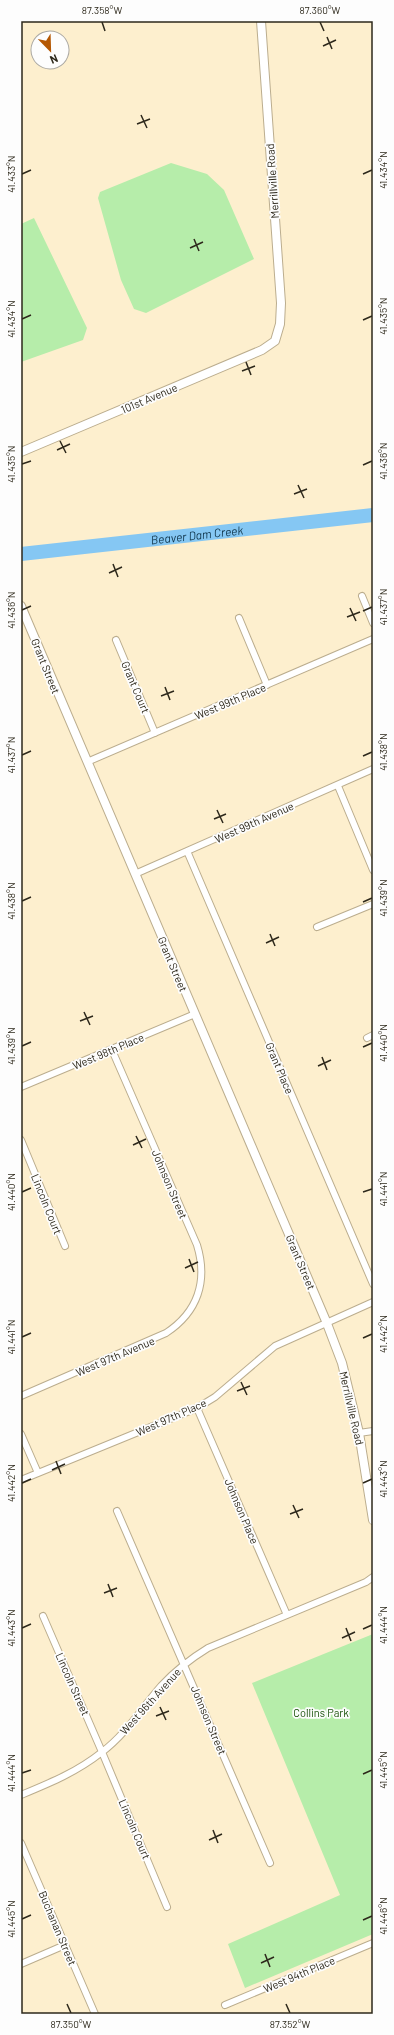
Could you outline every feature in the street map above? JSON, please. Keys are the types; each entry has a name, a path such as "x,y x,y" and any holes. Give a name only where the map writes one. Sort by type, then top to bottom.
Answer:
{"street":[{"name":"Merrillville Road","path":"262,21 281,303 280,324 275,340"},
{"name":"101st Avenue","path":"21,452 262,350 275,340"},
{"path":"362,596 373,623"},
{"name":"Grant Street","path":"21,606 86,762 326,1322"},
{"path":"238,618 267,685"},
{"name":"West 99th Place","path":"86,762 373,639"},
{"name":"Grant Court","path":"116,640 155,733"},
{"name":"West 99th Avenue","path":"134,874 338,786 373,769"},
{"path":"338,786 373,870"},
{"name":"Grant Place","path":"187,851 373,1284"},
{"path":"317,928 373,904"},
{"name":"West 98th Place","path":"21,1087 195,1014"},
{"path":"367,1038 373,1035"},
{"name":"Johnson Street","path":"112,1050 200,1256 202,1277 196,1299"},
{"name":"Lincoln Court","path":"21,1140 65,1246"},
{"name":"West 97th Avenue","path":"21,1396 166,1333 178,1325 188,1314 196,1299"},
{"name":"West 97th Place","path":"21,1480 197,1408 215,1397 252,1363 275,1346 373,1302"},
{"name":"Merrillville Road","path":"326,1322 342,1363 359,1433 373,1520"},
{"name":"Johnson Place","path":"197,1408 287,1615"},
{"path":"359,1433 373,1431"},
{"path":"21,1434 38,1473"},
{"name":"Johnson Street","path":"117,1511 270,1863"},
{"name":"West 96th Avenue","path":"21,1795 72,1773 102,1752 135,1720 161,1687 184,1663 208,1648 373,1577"},
{"name":"Lincoln Street","path":"43,1616 102,1752"},
{"name":"Lincoln Court","path":"102,1752 167,1907"},
{"name":"Buchanan Street","path":"21,1842 95,2014"},
{"name":"West 94th Place","path":"224,2005 373,1943"},
{"path":"21,1964 65,1945"}],"green space":[{"path":"171,163 207,174 224,190 254,259 146,313 134,309 121,280 98,198 100,192"},
{"path":"34,218 87,328 83,340 21,362 21,224"},
{"name":"Collins Park","path":"373,1634 373,1934 245,1988 228,1944 340,1895 252,1683"}],"waterway":[{"name":"Beaver Dam Creek","path":"21,554 373,515"}]}
